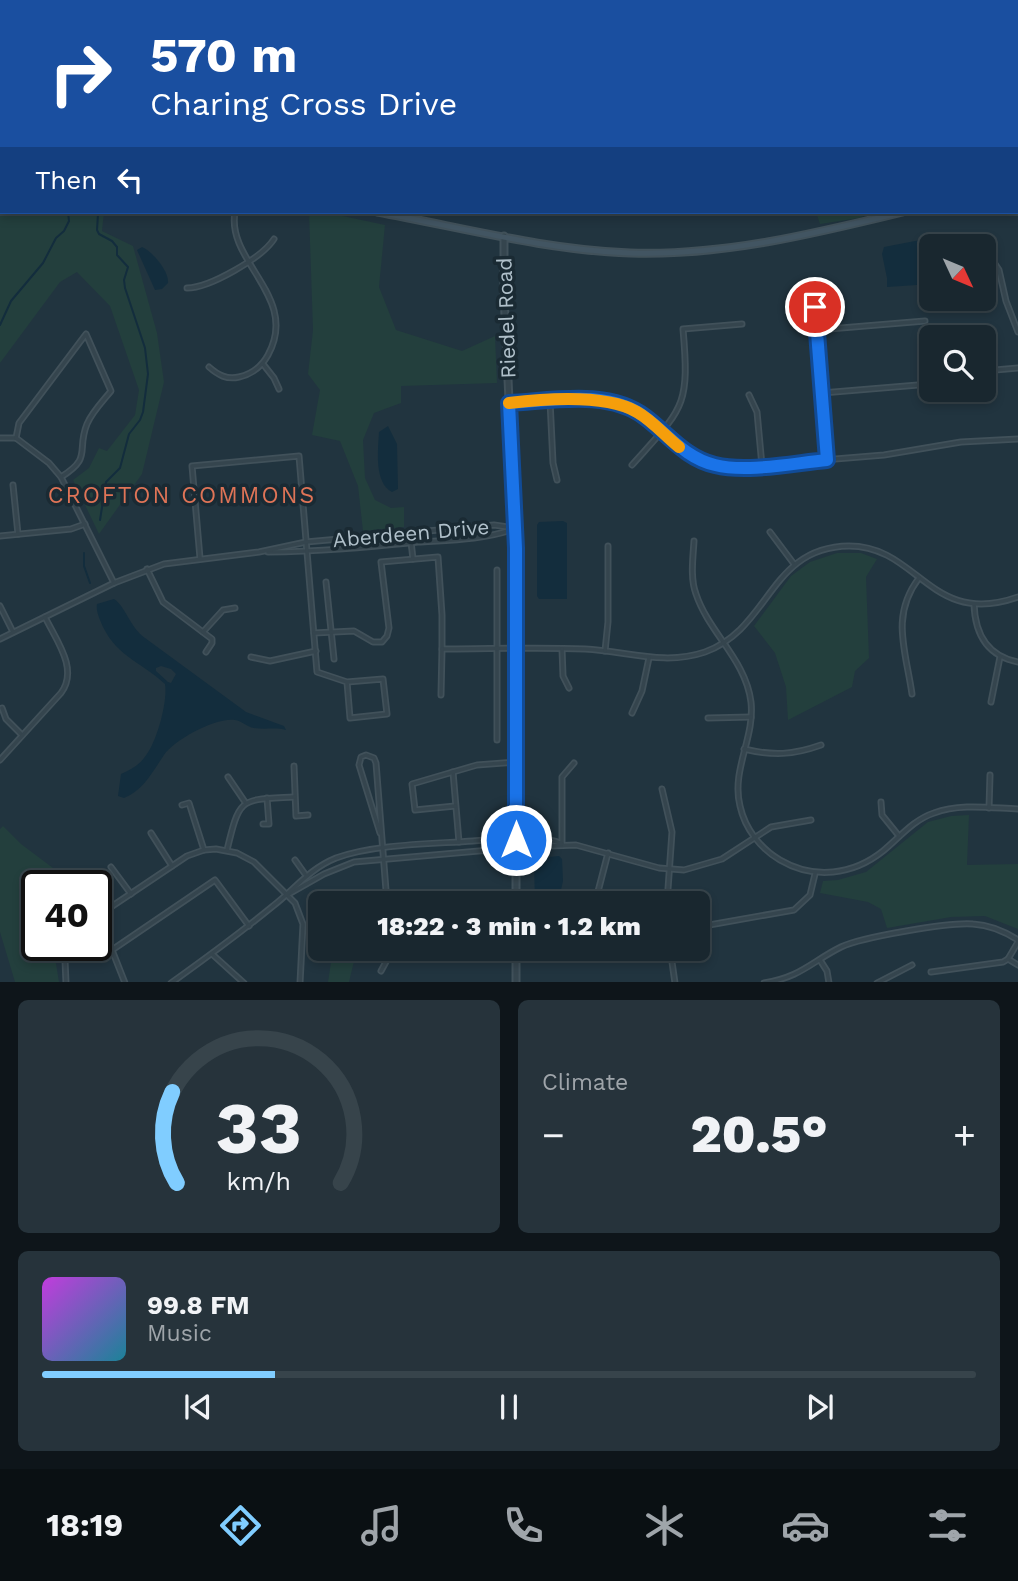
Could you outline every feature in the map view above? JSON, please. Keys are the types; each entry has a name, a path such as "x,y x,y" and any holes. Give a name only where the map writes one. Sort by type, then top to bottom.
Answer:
{"main road":[{"path":"388,214 601,251 687,253 794,238 895,214"}],"street":[{"path":"209,367 223,377 236,378 249,373 262,364 274,339 275,312 236,236 235,214"},
{"name":"Riedel Road","path":"504,236 516,528 516,891"},
{"path":"187,288 206,285 263,253 274,239"},
{"path":"996,266 1018,332"},
{"path":"813,284 827,460"},
{"path":"817,330 925,321"},
{"path":"632,465 679,409 687,371 683,329 742,324"},
{"path":"16,438 19,423 86,334 111,391 88,422 81,459 73,470 61,477"},
{"path":"262,364 279,389"},
{"path":"996,370 1018,368"},
{"path":"822,393 919,385"},
{"path":"748,395 757,412 762,466"},
{"path":"509,403 590,400 615,403 636,411 687,453 707,463 727,468 884,455 961,442 1018,439"},
{"path":"550,401 553,463 557,480"},
{"path":"0,438 16,438 49,463 61,477 114,583"},
{"path":"200,558 192,466 299,456 317,672 347,682 383,679 387,714 350,718 347,682"},
{"path":"13,485 18,534"},
{"path":"0,536 71,529 85,524"},
{"name":"Aberdeen Drive","path":"260,552 306,542 410,532 495,525 516,528"},
{"name":"Aberdeen Drive","path":"0,639 147,569 200,558 260,552 307,552 495,536 516,528"},
{"path":"410,532 413,559"},
{"path":"770,532 794,564"},
{"path":"694,541 693,581 696,593 745,678 750,696 751,717 738,776 737,791 742,814 754,837 771,854 792,866 815,873 832,873 860,866 920,819 933,813 961,807 1018,809"},
{"path":"605,650 608,622 608,546"},
{"path":"442,649 605,650 649,658 680,658 707,651 724,642 750,620 794,564 830,548 864,547 889,556 941,594 974,604 999,603 1018,597"},
{"path":"314,633 354,631 376,643 385,640 389,628 381,562 438,557 442,615 442,695"},
{"path":"147,569 163,602 213,641 206,652"},
{"path":"497,570 497,740"},
{"path":"912,694 901,615 905,599 919,578"},
{"path":"326,582 334,659"},
{"path":"974,604 976,626 982,640 1000,657 1018,662"},
{"path":"0,606 13,632"},
{"path":"204,632 223,610 234,608"},
{"path":"0,760 61,694 68,677 67,664 45,617"},
{"path":"562,649 562,676 569,688"},
{"path":"251,657 265,662 316,651"},
{"path":"991,702 1000,657"},
{"path":"632,713 642,691 649,658"},
{"path":"2,708 9,723 22,735"},
{"path":"708,719 751,717"},
{"path":"744,749 778,755 797,753 821,745"},
{"path":"380,833 376,763 366,755 361,758 359,765 380,833 386,891"},
{"path":"456,806 415,810 412,784 477,765 516,762"},
{"path":"562,844 562,777 574,763"},
{"path":"294,766 296,817 308,815"},
{"path":"453,772 459,842"},
{"path":"989,808 990,775"},
{"path":"228,776 245,802"},
{"path":"662,789 671,824 668,891"},
{"path":"227,850 236,813 245,802 294,797"},
{"path":"263,824 269,824 267,798"},
{"path":"881,802 882,815 899,836"},
{"path":"182,805 189,803 204,850"},
{"path":"171,982 249,926 287,895 305,874 335,858 365,851 459,842 552,839 562,844 576,845 669,870 684,870 709,864 731,854 771,827 811,820"},
{"path":"150,833 172,866"},
{"path":"287,895 339,867 366,860 552,848 562,844"},
{"path":"112,906 187,856 204,850 227,850 254,862 295,903 303,924 300,982"},
{"path":"598,891 608,853"},
{"path":"295,860 305,874"},
{"path":"111,867 131,894"},
{"path":"710,925 794,910 810,895 815,873"},
{"path":"125,982 112,950 215,880 249,926"},
{"path":"764,982 794,976 842,947 858,941 963,923 993,928 1018,941 1008,959 999,963 930,972"},
{"path":"211,953 244,982"},
{"path":"1008,959 1018,965"},
{"path":"820,960 827,971 829,982"},
{"path":"65,961 66,982"},
{"path":"381,971 386,961"},
{"path":"516,961 516,982"},
{"path":"672,961 675,982"},
{"path":"877,982 912,965"}],"green space":[{"path":"0,214 104,214 102,231 133,246 157,333 164,382 142,474 99,534 73,480 89,468 99,448 107,451 135,415 139,390 110,306 77,272 60,282 0,363"},
{"path":"309,214 333,214 385,225 379,287 396,330 462,351 495,336 497,383 401,386 401,403 374,413 363,440 365,478 375,500 391,508 404,507 404,527 363,531 358,486 340,441 312,435 320,390 308,374 313,330"},
{"path":"817,214 868,214 859,218 820,224"},
{"path":"837,553 861,553 877,559 866,577 869,658 855,671 852,687 788,720 786,687 775,653 754,626 791,576 810,562"},
{"path":"969,815 967,865 1018,864 1018,929 985,916 951,917 887,928 881,909 868,902 820,893 823,881 866,872 928,822"},
{"path":"3,826 21,844 56,870 21,870 21,961 56,961 59,982 15,982 0,932 0,829"},
{"path":"331,961 354,961 349,982 328,982"}],"water":[{"path":"919,240 919,285 887,287 882,254 884,247"},
{"path":"142,247 155,257 166,273 168,283 162,289 155,290 137,250"},
{"path":"388,426 397,444 398,489 392,492 382,481 378,465 379,432"},
{"path":"539,522 567,523 567,599 539,599 537,525"},
{"path":"114,599 145,638 246,712 284,726 286,730 254,728 235,720 217,722 186,737 169,749 137,791 124,798 118,796 121,774 139,763 157,734 163,712 165,684 112,642 100,620 97,604","holes":["161,666 176,674 171,683 156,671 156,668"]},
{"path":"559,856 562,859 561,891 535,891 534,862 538,858"}],"waterway":[{"path":"0,325 11,301 43,263 56,238 64,231 69,221 68,214"},
{"path":"98,214 99,234 112,241 117,247 117,255 128,267 124,280 125,288 145,348 148,374 143,412 129,434 120,468 106,482 100,520"},
{"path":"84,553 84,566 90,583"}],"slow traffic":[{"path":"509,403 604,400 636,411 679,447"}],"district":[{"name":"CROFTON COMMONS","path":"182,495"}],"route":[{"path":"516,840 516,548 509,403 590,400 615,403 645,417 687,453 707,463 727,468 827,460 815,307"}]}
